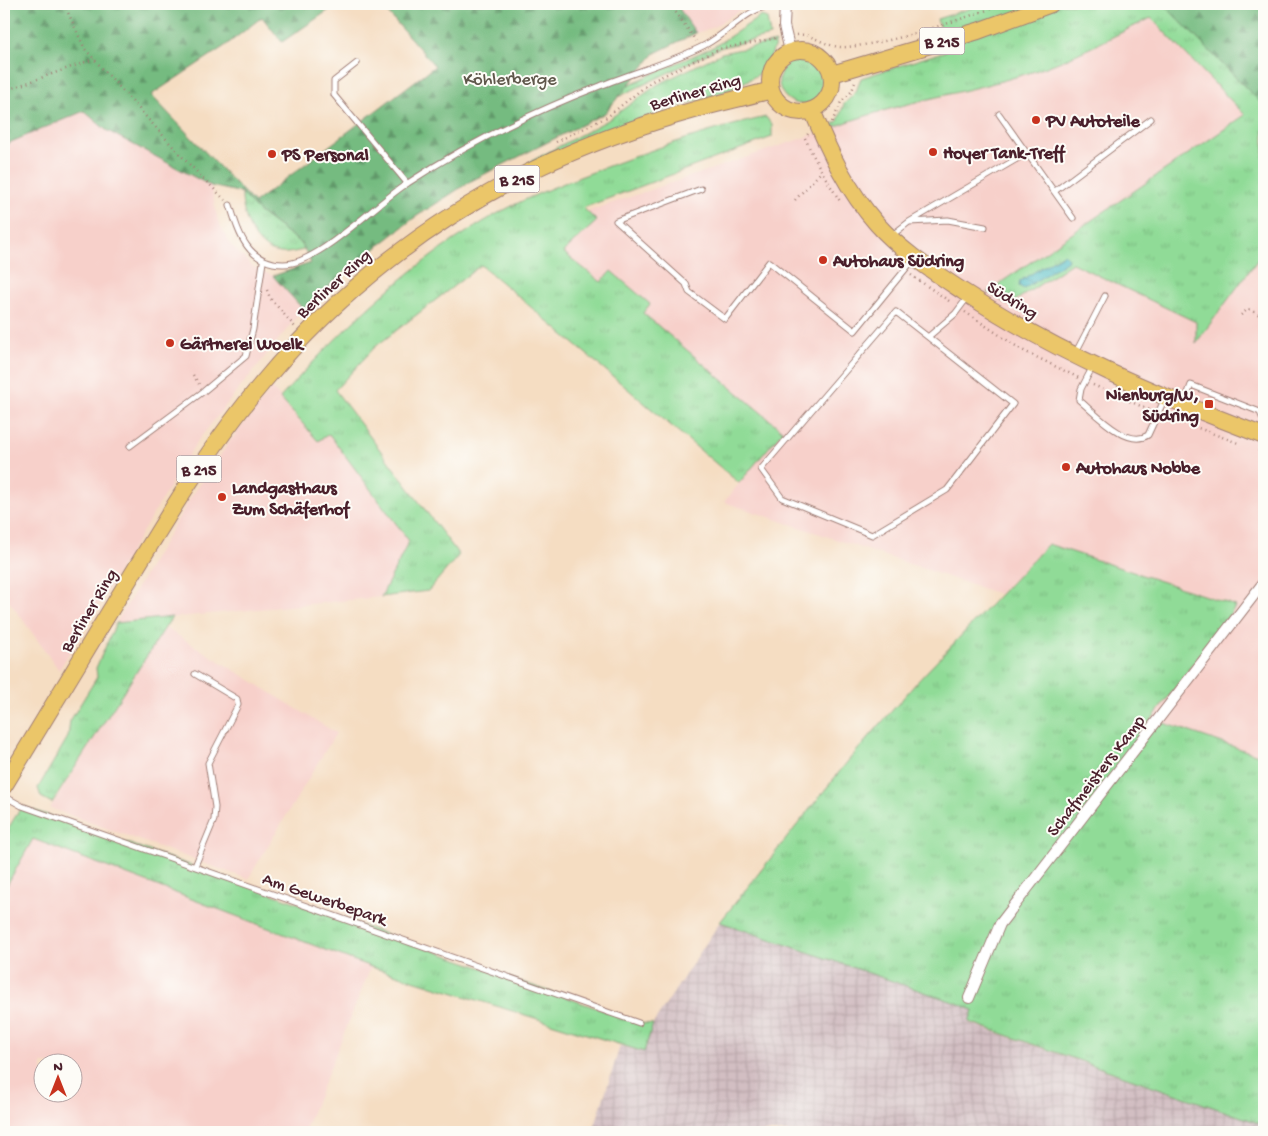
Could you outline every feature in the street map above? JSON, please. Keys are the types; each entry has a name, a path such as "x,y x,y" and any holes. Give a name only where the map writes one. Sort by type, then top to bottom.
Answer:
{"main road":[{"name":"B 215","path":"832,74 978,31 1051,4"},
{"path":"788,44 816,53 826,62 832,74 832,85 828,96 812,110 799,112 787,108 777,101 771,90 770,78 773,67 788,44"},
{"name":"Berliner Ring","path":"4,786 176,504 230,424 300,340 360,283 398,253 471,203 536,169 660,121 771,90"},
{"name":"Südring","path":"812,110 841,176 865,210 890,237 915,258 1006,320 1074,357 1165,398 1262,435"}],"street":[{"path":"785,4 788,44"},
{"name":"Schafmeisters Kamp","path":"969,998 1000,924 1264,582"}],"lane":[{"path":"230,205 239,233 246,246 263,262 285,264 305,258 323,248 407,183 522,118 701,47 760,6 776,4"},
{"path":"357,63 334,82 334,95 407,183"},
{"path":"999,114 1073,218"},
{"path":"1054,192 1151,119"},
{"path":"890,237 909,222 1027,153"},
{"path":"701,189 616,221 686,284 688,292 725,319 769,262 855,331 915,258"},
{"path":"909,222 948,220 985,227"},
{"path":"130,446 204,391 246,356 253,329 263,262"},
{"path":"928,337 955,314 968,295"},
{"path":"1074,357 1105,296"},
{"path":"896,312 928,337 1013,404 947,490 872,535 782,498 762,469 896,312"},
{"path":"1093,366 1080,389 1079,400 1114,429 1132,439 1143,438 1148,434 1165,398"},
{"path":"195,674 237,699 238,705 208,763 215,807 214,820 195,866"},
{"name":"Am Gewerbepark","path":"4,796 22,806 639,1023"}],"path":[{"path":"64,4 85,49 186,161 230,205"},
{"path":"670,4 701,47"},
{"path":"549,146 606,117 652,82 719,49 788,44 804,33 826,45 847,47 904,35 1006,4"},
{"path":"805,138 819,126 834,120 841,102 852,91 856,82 847,47"},
{"path":"4,91 94,59"},
{"path":"795,200 821,172"},
{"path":"261,272 270,298 295,328"},
{"path":"1241,315 1248,309 1264,317"},
{"path":"290,334 302,321"}],"shaded area":[{"path":"676,4 750,4 712,28 696,33"},
{"path":"1151,18 1245,115 988,292 1009,305 1072,263 1196,322 1197,342 1264,251 1264,757 1151,719 1236,605 1048,544 999,594 724,502 782,431 642,313 650,304 612,272 601,282 563,252 596,221 586,212 826,130 859,116 967,91 1034,71"},
{"path":"84,111 106,130 211,186 218,221 231,245 252,266 273,276 303,309 196,443 59,670 4,594 4,145"},
{"path":"272,388 317,441 328,433 409,541 381,597 116,623 191,497 230,441"},
{"path":"164,627 336,733 248,879 50,808"},
{"path":"33,839 371,967 304,1132 4,1132 4,890"},
{"path":"720,922 959,1004 973,1010 969,1023 1264,1125 1264,1132 593,1132 620,1046 644,1052 653,1024"}],"green space":[{"name":"Köhlerberge","path":"4,4 338,4 282,42 262,17 225,46 151,95 254,203 435,66 380,4 676,4 696,33 655,53 605,113 471,181 414,218 345,272 303,309 273,276 311,263 302,244 258,211 242,193 211,186 106,130 84,111 4,145"},
{"path":"984,4 1171,4 1167,7 1264,106 1264,251 1196,343 1196,322 1072,263 1009,305 987,292 1245,115 1151,18 1047,67 980,87 876,113 826,130 838,121 844,104 856,92 861,78 946,51 937,19"},
{"path":"1171,4 1264,4 1264,106 1166,7"},
{"path":"761,16 767,18 770,36 719,48 618,97 628,85 715,46"},
{"path":"776,42 771,56 759,74 732,89 614,128 523,167 608,120 657,85 722,53"},
{"path":"807,58 819,64 824,72 824,90 819,98 811,103 797,104 785,98 780,90 779,76 785,64 793,59"},
{"path":"766,117 772,125 772,137 583,208 597,221 563,252 601,282 611,271 650,304 643,313 783,431 739,483 481,265 375,347 335,390 459,555 428,591 381,597 409,541 329,434 318,441 280,398 350,325 400,280 454,240 496,214 551,188 636,156 700,134"},
{"path":"242,193 258,211 302,244 304,250 281,253 272,251 264,246 257,239 247,221 242,202"},
{"path":"1048,544 1236,606 1152,719 1264,757 1264,1125 969,1022 973,1010 959,1004 720,922 848,761 918,681"},
{"path":"172,617 52,803 41,797 38,788 68,737 70,721 97,677 96,668 116,623"},
{"path":"22,806 639,1023 653,1024 644,1052 371,967 33,839 4,890 4,835"}],"water":[{"path":"1063,254 1067,256 1068,260 1024,289 1019,286 1020,281"}],"place":[{"name":"PV Autoteile","path":"1036,120"},
{"name":"Hoyer Tank-Treff","path":"933,152"},
{"name":"PS Personal","path":"272,154"},
{"name":"Autohaus Südring","path":"823,260"},
{"name":"Gärtnerei Woelk","path":"170,343"},
{"name":"Nienburg/W, Südring","path":"1209,404"},
{"name":"Autohaus Nobbe","path":"1066,467"},
{"name":"Landgasthaus Zum Schäferhof","path":"222,497"}]}
